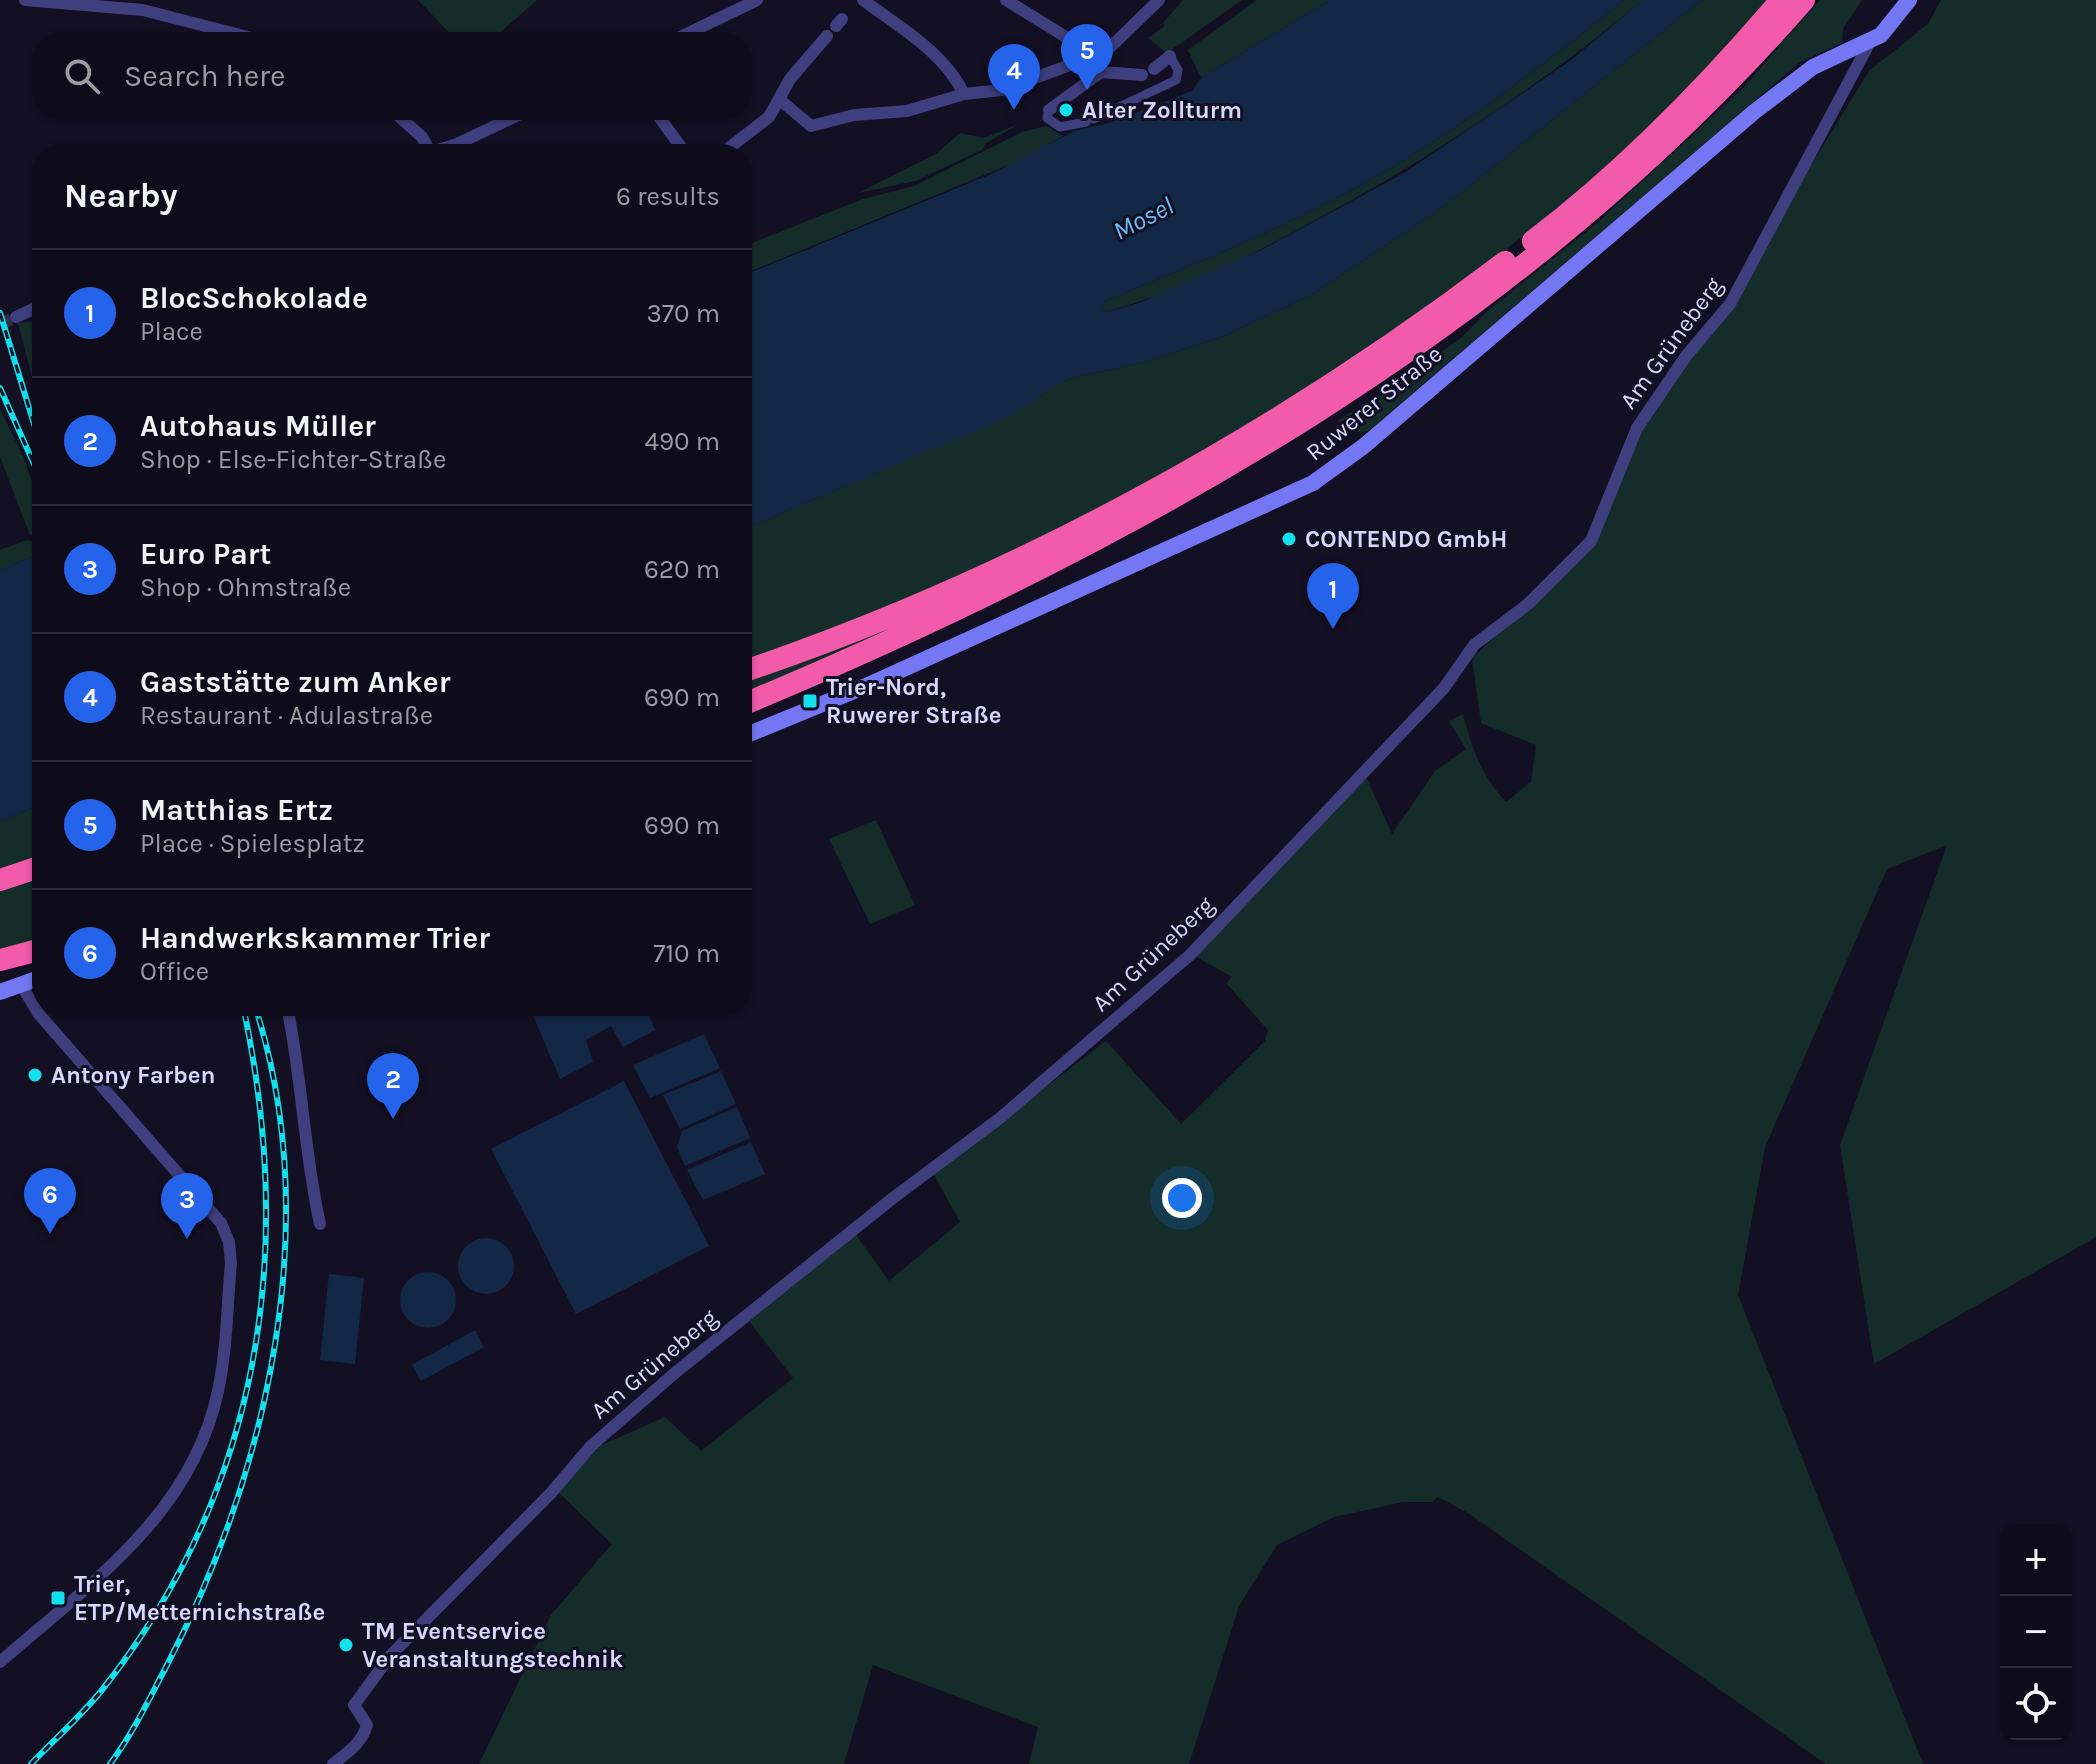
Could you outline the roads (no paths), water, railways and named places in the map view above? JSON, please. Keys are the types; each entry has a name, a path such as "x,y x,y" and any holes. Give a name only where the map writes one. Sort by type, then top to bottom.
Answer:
{"highway":[{"path":"752,668 898,613 1062,538 1194,467 1320,391 1458,298 1546,231 1664,127 1731,59 1781,0"},
{"path":"752,701 901,636 1080,549 1232,464 1402,358 1556,242 1615,193 1741,73 1804,0"},
{"path":"0,880 32,869"},
{"path":"0,960 32,952"}],"main road":[{"name":"Ruwerer Straße","path":"752,733 866,686 1313,483 1385,429 1794,79 1822,62 1870,42 1891,26 1909,0"},
{"path":"0,992 32,982"},
{"path":"0,1003 22,986"}],"street":[{"path":"25,0 150,5 235,32"},
{"path":"691,32 757,0"},
{"path":"1006,0 1066,37 1090,67"},
{"path":"779,99 811,126 854,115 907,111 964,94 1002,90 1090,67 1148,72 1170,56 1178,70 1176,80 1090,120 1060,127 1047,118 1049,110 1090,67 1159,0"},
{"path":"868,1 906,30 956,77 964,94"},
{"path":"734,144 769,117 790,79 835,27"},
{"name":"Am Grüneberg","path":"333,1764 359,1742 365,1732 367,1725 354,1705 390,1656 551,1493 591,1446 676,1372 893,1198 1000,1118 1190,955 1444,688 1474,645 1528,604 1591,541 1637,428 1686,356 1730,304 1870,42"},
{"path":"403,120 422,137 425,144"},
{"path":"467,144 511,120"},
{"path":"661,120 679,144"},
{"path":"16,317 32,310"},
{"path":"22,986 32,1003"},
{"path":"0,1662 139,1538 177,1493 203,1440 218,1392 230,1249 221,1223 41,1016"},
{"path":"289,1016 301,1072 312,1188 320,1224"}],"water":[{"name":"Mosel","path":"1330,0 1624,0 1512,88 1393,167 1290,221 1112,298 1101,304 1105,312 1139,303 1263,249 1404,173 1570,61 1643,0 1702,0 1447,204 1313,294 1222,337 1140,363 1068,379 1005,418 752,526 752,272 989,175 1074,131 1112,122 1192,91 1201,78"},
{"path":"32,557 32,808 0,821 0,570"},
{"path":"533,1016 649,1016 655,1030 623,1047 611,1026 586,1040 593,1062 560,1079"},
{"path":"704,1034 720,1068 650,1098 633,1065"},
{"path":"721,1071 736,1104 680,1129 663,1095"},
{"path":"624,1081 709,1246 576,1314 491,1149"},
{"path":"737,1107 750,1138 685,1166 677,1147 682,1131"},
{"path":"751,1142 765,1174 703,1200 687,1170"},
{"path":"486,1238 506,1246 514,1266 506,1286 486,1294 466,1286 458,1266 466,1246"},
{"path":"428,1272 448,1280 456,1300 448,1320 428,1328 408,1320 400,1300 408,1280"},
{"path":"329,1274 364,1278 355,1364 320,1360"},
{"path":"475,1330 484,1347 421,1381 412,1365"}],"tunnel":[{"path":"0,324 16,317"}],"railway":[{"path":"0,313 32,417"},
{"path":"0,388 32,460"},
{"path":"31,1764 102,1690 156,1613 199,1533 230,1450 252,1365 264,1278 266,1188 259,1098 245,1016"},
{"path":"110,1764 146,1705 201,1593 232,1513 257,1430 275,1345 284,1259 285,1173 275,1089 257,1016"}],"place":[{"name":"Matthias Ertz","path":"1087,90"},
{"name":"Gaststätte zum Anker","path":"1014,110"},
{"name":"Alter Zollturm","path":"1066,110"},
{"name":"CONTENDO GmbH","path":"1289,539"},
{"name":"BlocSchokolade","path":"1333,629"},
{"name":"Trier-Nord, Ruwerer Straße","path":"810,701"},
{"name":"Antony Farben","path":"35,1075"},
{"name":"Autohaus Müller","path":"393,1119"},
{"name":"Handwerkskammer Trier","path":"50,1234"},
{"name":"Euro Part","path":"187,1239"},
{"name":"Trier, ETP/Metternichstraße","path":"58,1598"},
{"name":"TM Eventservice Veranstaltungstechnik","path":"346,1645"}]}
